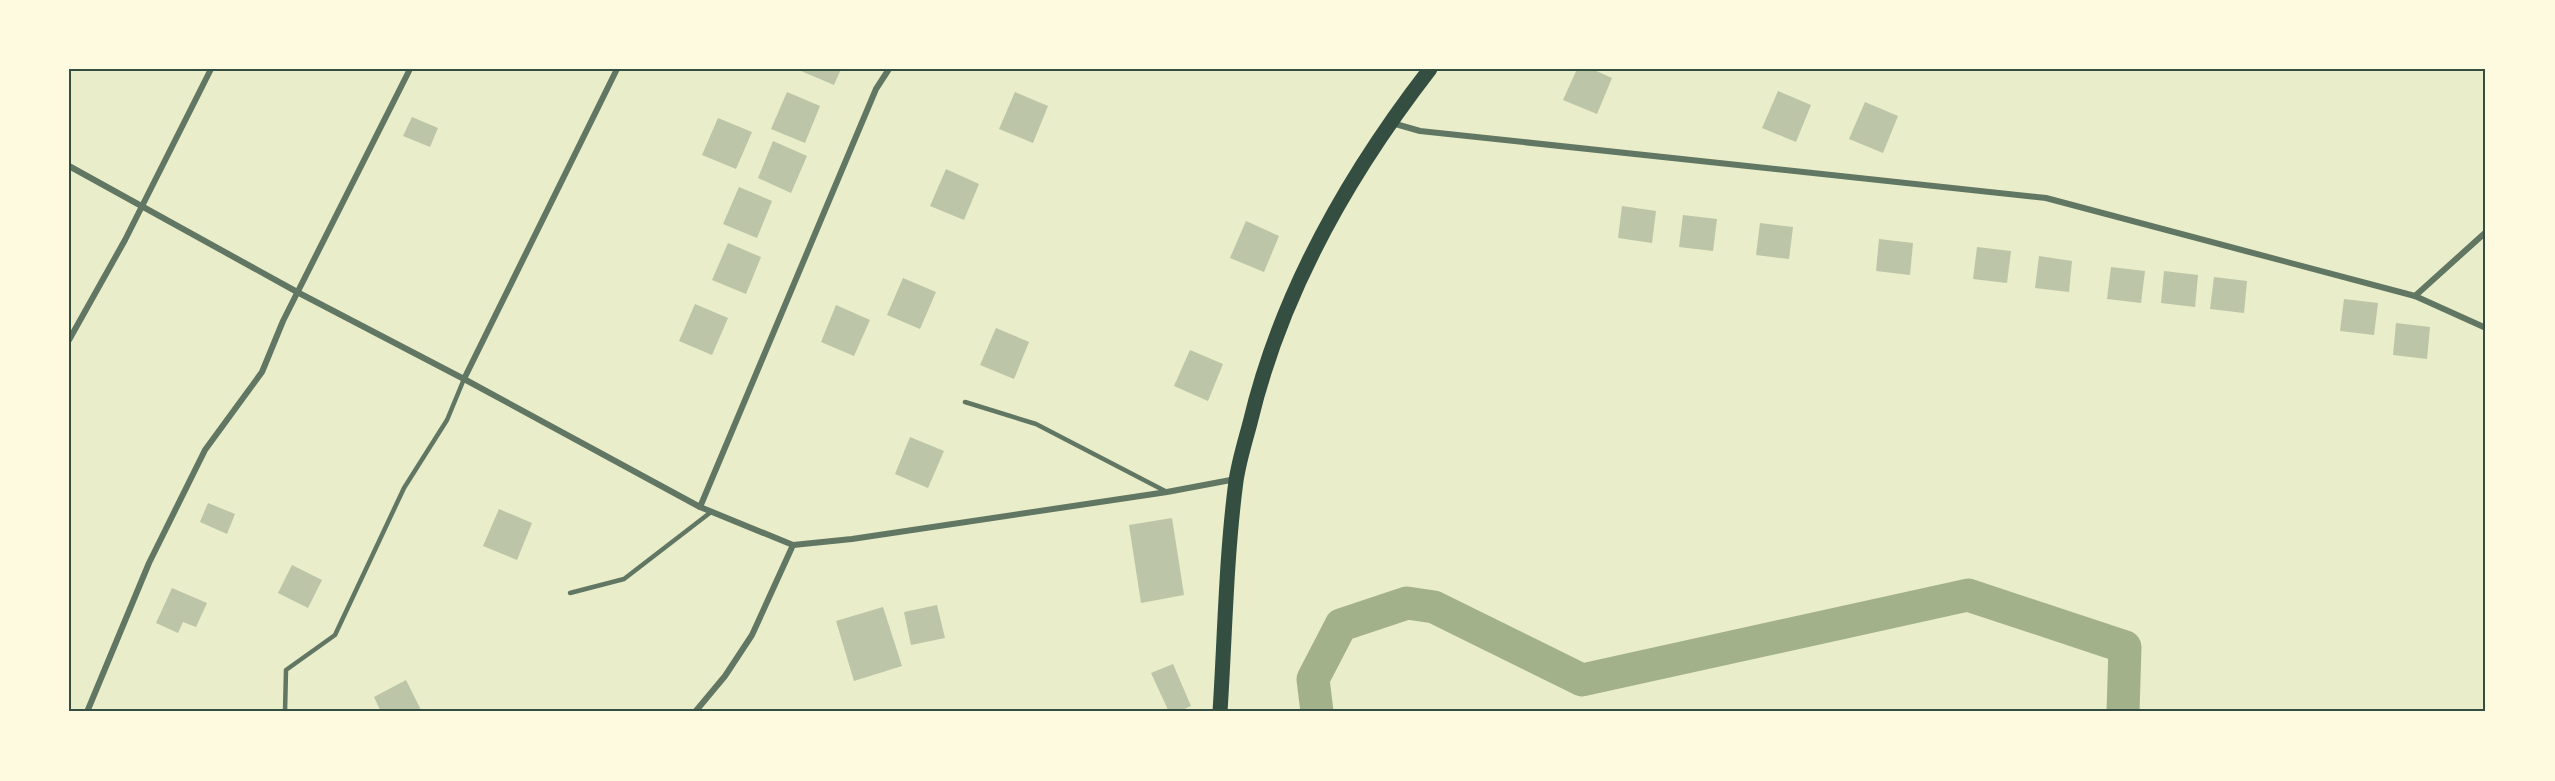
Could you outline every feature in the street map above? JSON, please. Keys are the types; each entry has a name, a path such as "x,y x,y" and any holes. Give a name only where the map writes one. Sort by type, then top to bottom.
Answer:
{"main road":[{"path":"1220,712 1236,479 1255,401 1275,335 1300,275 1352,179 1390,122 1430,69"}],"street":[{"path":"69,340 125,240 211,69"},
{"path":"87,712 149,563 205,450 262,372 283,321 410,69"},
{"path":"464,379 617,69"},
{"path":"700,507 876,89 889,69"},
{"path":"1390,122 1420,130 2046,198 2415,296 2486,328"},
{"path":"69,166 298,293 464,379 700,507 793,545 852,539 1167,492 1236,479"},
{"path":"2415,296 2486,232"},
{"path":"695,712 725,676 752,635 793,545"}],"lane":[{"path":"285,712 286,670 335,635 404,488 447,420 464,379"},
{"path":"965,402 1036,424 1167,492"},
{"path":"570,593 624,579 711,512"}],"building":[{"path":"802,69 841,69 834,85 801,71"},
{"path":"1577,69 1592,69 1612,78 1597,114 1563,100"},
{"path":"1778,91 1811,105 1796,142 1762,128"},
{"path":"787,92 820,106 805,143 771,129"},
{"path":"1015,92 1048,106 1033,143 999,129"},
{"path":"1865,102 1898,116 1883,153 1849,139"},
{"path":"412,117 438,128 430,147 403,136"},
{"path":"718,118 752,132 736,169 702,155"},
{"path":"773,141 807,156 791,193 758,178"},
{"path":"946,169 979,184 964,220 930,206"},
{"path":"739,187 772,201 757,238 723,224"},
{"path":"1622,206 1656,211 1652,243 1618,238"},
{"path":"1683,215 1717,219 1713,251 1679,247"},
{"path":"1246,221 1279,236 1264,272 1230,258"},
{"path":"1760,223 1793,227 1789,259 1756,255"},
{"path":"1879,239 1913,243 1910,275 1876,271"},
{"path":"728,243 761,257 746,294 712,280"},
{"path":"1977,247 2011,251 2007,283 1973,279"},
{"path":"2039,256 2072,261 2069,292 2035,288"},
{"path":"2111,267 2145,271 2141,303 2107,299"},
{"path":"2164,271 2198,275 2195,307 2161,303"},
{"path":"2214,277 2247,281 2244,313 2210,309"},
{"path":"903,278 936,292 920,329 887,315"},
{"path":"2344,299 2378,303 2374,335 2340,331"},
{"path":"695,304 728,318 712,355 679,341"},
{"path":"836,305 870,320 854,356 821,342"},
{"path":"2396,323 2430,327 2427,359 2393,355"},
{"path":"996,328 1029,342 1014,379 980,365"},
{"path":"1190,350 1223,364 1208,401 1174,386"},
{"path":"910,437 944,451 928,488 895,474"},
{"path":"208,503 235,514 227,534 200,522"},
{"path":"499,509 532,523 517,560 483,546"},
{"path":"1172,518 1184,595 1141,603 1129,525"},
{"path":"292,565 322,580 308,608 278,593"},
{"path":"172,588 207,603 196,627 183,622 178,633 156,623"},
{"path":"937,605 945,638 911,645 904,612"},
{"path":"883,607 902,666 854,681 836,621"},
{"path":"1173,664 1191,706 1178,712 1169,712 1151,673"},
{"path":"406,680 422,712 381,712 374,697"}],"waterway":[{"path":"1317,712 1313,679 1341,625 1407,603 1434,607 1582,680 1968,595 2125,647 2123,712"}]}
